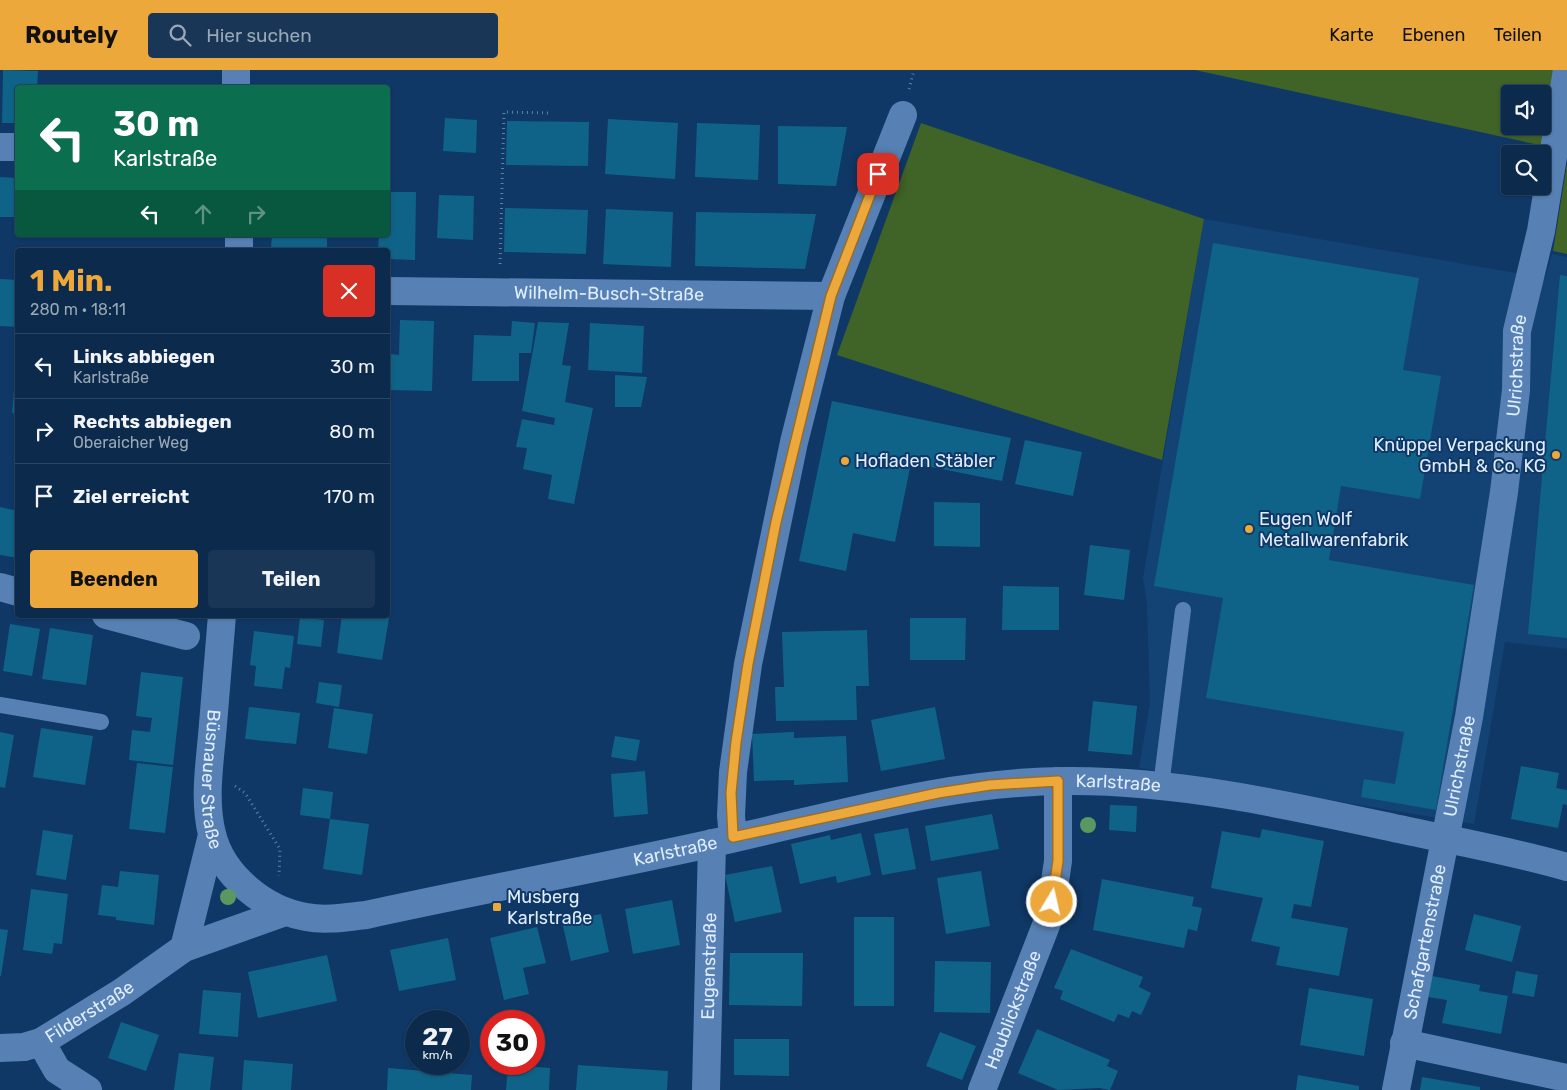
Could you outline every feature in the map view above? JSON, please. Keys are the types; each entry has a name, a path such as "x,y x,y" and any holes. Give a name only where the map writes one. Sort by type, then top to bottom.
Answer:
{"street":[{"path":"236,70 236,85"},
{"name":"Ulrichstraße","path":"1446,840 1491,584 1516,390 1517,331 1541,231 1567,70"},
{"name":"Eugenstraße","path":"706,1090 723,840 731,816 733,772 752,646 794,442 831,296 903,115"},
{"path":"0,147 15,147"},
{"name":"Wilhelm-Busch-Straße","path":"390,291 831,296"},
{"path":"0,587 15,591"},
{"path":"117,618 186,636"},
{"name":"Büsnauer Straße","path":"222,618 209,775 208,810 212,835 230,870 246,888 276,907"},
{"name":"Karlstraße","path":"276,907 307,918 334,919 366,915 938,793 990,785 1058,781 1115,782 1161,786 1336,816 1567,867"},
{"name":"Haublickstraße","path":"982,1090 1050,915 1058,861 1058,781"},
{"path":"184,948 212,835"},
{"name":"Schafgartenstraße","path":"1396,1090 1446,840"},
{"name":"Filderstraße","path":"2,1055 41,1042 122,992 184,948 276,907"},
{"path":"41,1042 58,1070 88,1090"},
{"name":"Schafgartenstraße","path":"1404,1043 1567,1078"}],"lane":[{"path":"1161,786 1183,610"},
{"path":"0,705 101,722"}],"path":[{"path":"500,292 504,112 550,113"},
{"path":"209,775 232,783 245,793 280,849 276,907"}],"shaded area":[{"path":"1204,219 1545,278 1552,254 1567,257 1567,649 1505,642 1474,824 1139,768 1150,703 1147,604 1143,578"}],"green space":[{"path":"1195,70 1567,70 1567,151 1551,148 1551,145 1539,145"},
{"path":"921,123 1204,219 1162,460 837,355"},
{"path":"1567,164 1567,254 1553,251"}],"building":[{"path":"3,70 38,71 37,85 15,85 15,123 2,123"},
{"path":"445,118 477,120 476,153 443,151"},
{"path":"608,119 678,123 675,179 605,174"},
{"path":"507,121 589,122 588,166 506,165"},
{"path":"697,123 760,125 758,180 695,177"},
{"path":"778,126 847,127 836,186 778,184"},
{"path":"0,177 15,178 15,217 0,217"},
{"path":"390,192 416,192 415,260 390,259 390,248 378,248 379,237 390,237"},
{"path":"439,195 474,196 473,240 437,238"},
{"path":"505,208 588,210 586,254 504,252"},
{"path":"606,209 673,212 671,267 603,264"},
{"path":"696,212 816,214 805,269 695,266"},
{"path":"272,237 327,237 327,248 271,248"},
{"name":"Eugen Wolf Metallwarenfabrik","path":"1213,243 1419,278 1403,370 1441,376 1420,499 1341,486 1329,560 1474,585 1436,810 1361,797 1364,779 1395,784 1404,732 1206,698 1223,598 1154,586"},
{"name":"Knüppel Verpackung GmbH & Co. KG","path":"1560,275 1567,276 1567,638 1528,634"},
{"path":"0,279 15,280 15,327 0,326"},
{"path":"400,320 434,321 432,391 390,390 391,354 399,355"},
{"path":"512,321 535,323 531,353 519,353 519,381 472,381 474,335 511,336"},
{"path":"538,322 569,323 562,365 571,366 565,402 593,408 574,504 548,499 552,475 523,469 527,448 516,447 522,419 554,425 555,418 522,411"},
{"path":"590,323 644,326 642,373 588,370"},
{"path":"615,375 647,377 641,407 615,407"},
{"path":"15,378 15,413 12,413"},
{"path":"832,401 1011,438 1002,481 911,463 895,542 853,533 846,571 799,561"},
{"path":"1025,440 1082,452 1073,496 1015,484"},
{"path":"934,502 980,503 980,547 934,546"},
{"path":"0,507 15,510 15,558 0,555"},
{"path":"1090,545 1130,550 1124,600 1084,595"},
{"path":"1003,586 1059,587 1059,630 1002,630"},
{"path":"300,618 324,620 321,647 297,644"},
{"path":"342,618 389,618 382,660 337,653"},
{"path":"910,618 966,618 965,660 910,660"},
{"path":"10,624 40,629 32,676 3,671"},
{"path":"50,628 93,635 86,685 42,679"},
{"path":"867,630 869,686 856,686 857,720 776,721 775,687 784,687 782,632"},
{"path":"254,631 294,636 290,668 285,667 282,689 254,686 256,666 250,665"},
{"path":"141,672 183,677 173,765 129,760 132,730 150,732 152,718 136,716"},
{"path":"319,682 342,685 339,707 316,703"},
{"path":"1093,701 1137,706 1132,755 1088,751"},
{"path":"249,707 300,713 296,744 245,739"},
{"path":"935,707 945,759 881,771 871,720"},
{"path":"334,708 373,714 367,754 328,748"},
{"path":"41,728 93,736 85,785 33,777"},
{"path":"0,732 14,735 5,788 0,787"},
{"path":"794,732 794,738 846,736 848,782 794,785 794,780 754,781 752,734"},
{"path":"615,736 640,740 636,761 611,757"},
{"path":"137,763 173,767 165,833 129,829"},
{"path":"1521,766 1559,773 1556,788 1567,790 1567,805 1563,804 1558,828 1511,819"},
{"path":"645,771 648,814 614,817 611,774"},
{"path":"303,788 333,792 330,819 300,815"},
{"path":"1110,805 1137,806 1136,832 1109,830"},
{"path":"992,814 999,849 931,861 925,826"},
{"path":"330,819 369,824 362,875 323,869"},
{"path":"908,828 916,869 882,875 874,834"},
{"path":"1262,829 1324,841 1311,907 1294,904 1291,918 1348,928 1339,976 1276,965 1280,947 1251,941 1263,898 1211,888 1222,831 1260,838"},
{"path":"43,830 73,835 66,880 36,875"},
{"path":"861,833 871,875 837,883 836,876 800,884 791,844 830,835 831,840"},
{"path":"772,866 782,912 735,922 725,875"},
{"path":"120,871 159,875 154,925 116,920 116,917 98,915 102,885 118,887"},
{"path":"981,871 990,926 946,934 937,878"},
{"path":"1102,879 1194,897 1192,906 1202,908 1197,931 1188,929 1184,948 1093,930"},
{"path":"31,889 68,894 62,944 54,943 52,954 23,950"},
{"path":"672,900 680,945 633,954 625,909"},
{"path":"601,914 609,952 571,961 562,922"},
{"path":"1474,914 1521,926 1512,962 1465,950"},
{"path":"854,917 894,917 894,1006 854,1006"},
{"path":"537,927 546,963 523,968 529,994 504,1000 490,938"},
{"path":"0,929 8,930 1,976 0,976"},
{"path":"448,938 456,980 399,991 390,950"},
{"path":"1071,949 1143,977 1139,987 1151,993 1141,1015 1132,1011 1129,1018 1118,1014 1114,1022 1060,999 1063,991 1054,988"},
{"path":"730,953 803,953 802,1006 729,1005"},
{"path":"327,955 337,1001 258,1018 248,972"},
{"path":"935,961 991,962 990,1013 934,1012"},
{"path":"1516,971 1538,975 1534,997 1512,993"},
{"path":"1432,976 1480,985 1479,991 1508,996 1501,1034 1442,1023 1447,1000 1428,997"},
{"path":"1309,988 1373,999 1364,1056 1300,1045"},
{"path":"203,990 241,993 238,1037 199,1034"},
{"path":"121,1022 159,1035 146,1071 108,1058"},
{"path":"1037,1029 1110,1060 1107,1066 1118,1071 1110,1090 1099,1088 1058,1090 1018,1073"},
{"path":"940,1032 976,1046 962,1080 926,1066"},
{"path":"734,1039 789,1039 789,1076 734,1075"},
{"path":"179,1053 214,1057 210,1090 174,1090"},
{"path":"244,1060 293,1064 291,1090 242,1090"},
{"path":"578,1065 668,1071 667,1090 576,1090"},
{"path":"388,1068 405,1069 405,1075 472,1075 471,1090 387,1090"},
{"path":"545,1068 550,1068 549,1090 506,1090 507,1075 545,1075"},
{"path":"1298,1075 1359,1086 1359,1090 1296,1090"},
{"path":"1422,1077 1480,1087 1480,1090 1420,1090"}],"place":[{"name":"Knüppel Verpackung GmbH & Co. KG","path":"1556,455"},
{"name":"Hofladen Stäbler","path":"845,461"},
{"name":"Eugen Wolf Metallwarenfabrik","path":"1249,529"},
{"name":"Musberg Karlstraße","path":"497,907"}],"route":[{"path":"878,174 831,296 776,522 748,664 736,742 731,793 733,837 938,793 990,785 1058,781 1058,861 1052,902"}]}
